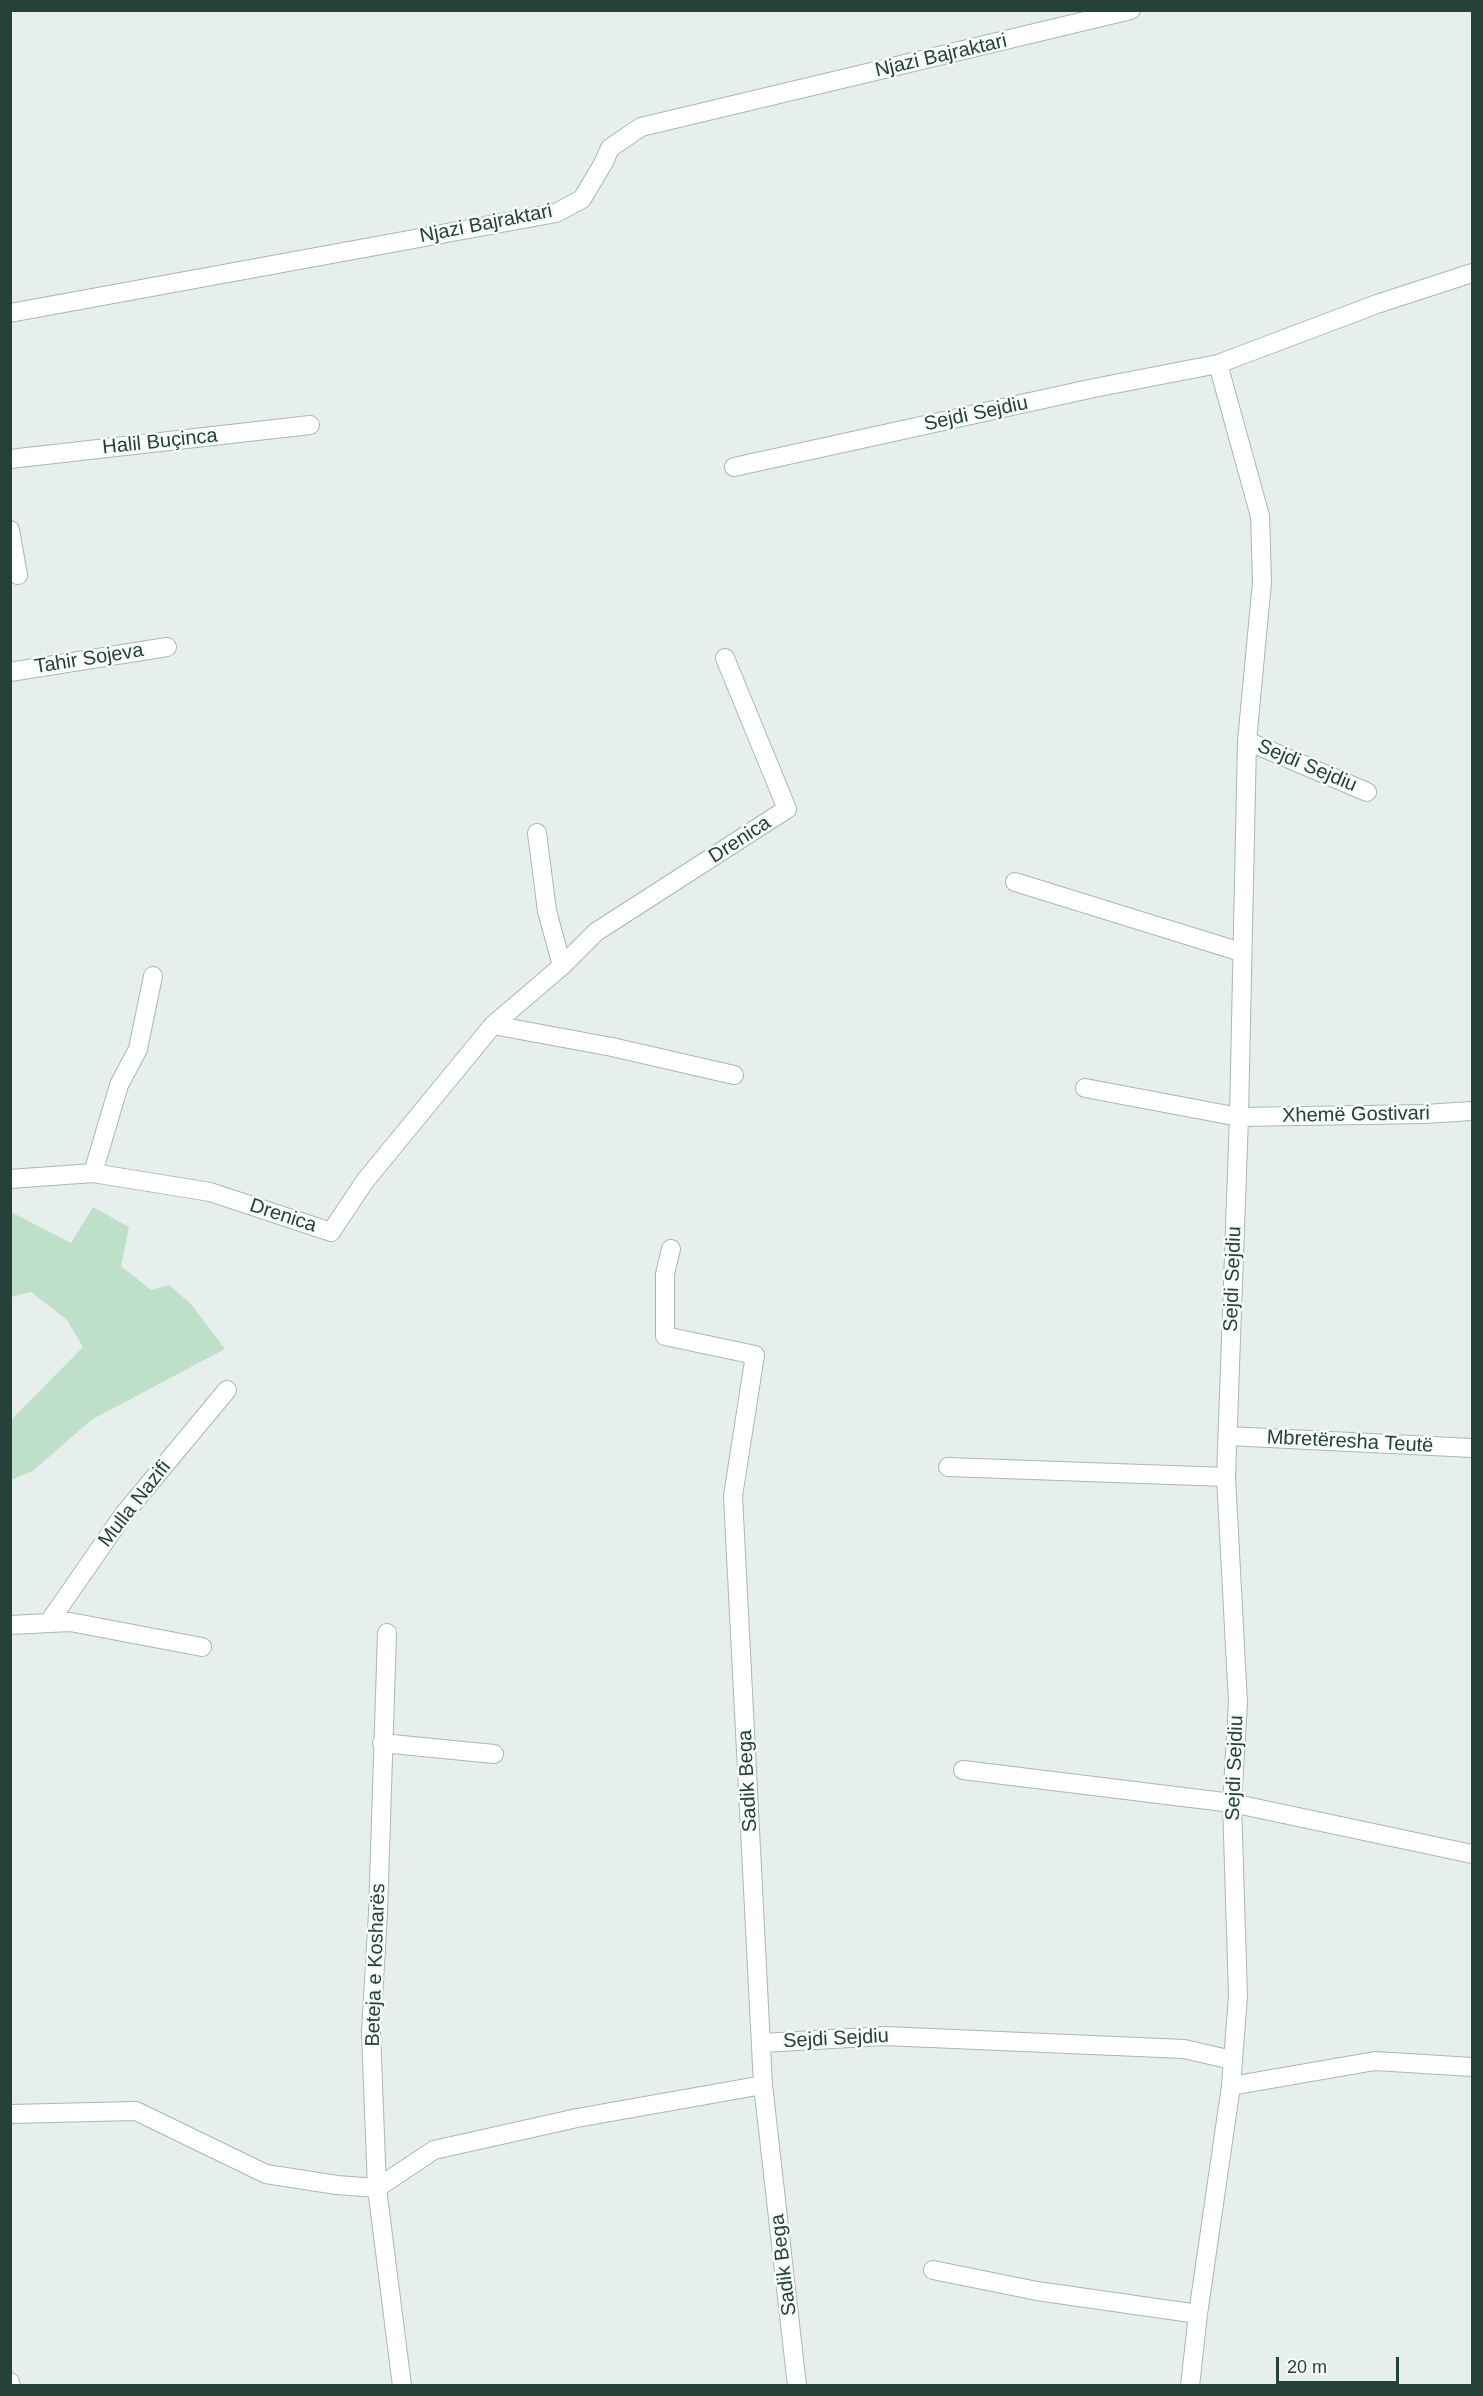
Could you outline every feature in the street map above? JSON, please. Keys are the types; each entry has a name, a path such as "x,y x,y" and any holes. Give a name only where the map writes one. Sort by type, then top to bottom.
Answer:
{"street":[{"name":"Njazi Bajraktari","path":"10,313 556,213 582,199 610,148 641,127 1131,10"},
{"name":"Sejdi Sejdiu","path":"734,467 1094,388 1218,364 1377,304 1473,273"},
{"name":"Sejdi Sejdiu","path":"1191,2385 1198,2314 1231,2086 1238,1996 1232,1803 1238,1703 1226,1477 1239,1117 1241,952 1248,741 1262,582 1260,516 1218,364"},
{"name":"Halil Buçinca","path":"10,459 310,425"},
{"path":"10,530 18,575"},
{"name":"Tahir Sojeva","path":"10,672 167,647"},
{"name":"Drenica","path":"10,1179 93,1173 210,1192 332,1232 365,1181 493,1025 562,966 596,932 787,810 725,658"},
{"name":"Sejdi Sejdiu","path":"1248,741 1367,792"},
{"path":"537,833 547,911 562,966"},
{"path":"1015,882 1241,952"},
{"path":"93,1173 119,1085 138,1050 153,976"},
{"path":"493,1025 612,1047 734,1075"},
{"path":"1086,1088 1239,1117"},
{"name":"Xhemë Gostivari","path":"1239,1117 1473,1111"},
{"name":"Sadik Bega","path":"671,1250 665,1274 665,1336 755,1355 733,1496 763,2085 797,2385"},
{"name":"Mulla Nazifi","path":"49,1622 124,1514 227,1390"},
{"name":"Mbretëresha Teutë","path":"1228,1436 1473,1448"},
{"path":"948,1467 1226,1477"},
{"path":"10,1625 70,1622 202,1647"},
{"name":"Beteja e Kosharës","path":"387,1633 378,1913 371,2032 377,2188 402,2385"},
{"path":"382,1743 494,1754"},
{"path":"963,1770 1232,1803 1473,1854"},
{"name":"Sejdi Sejdiu","path":"762,2043 885,2036 1184,2049 1232,2060"},
{"path":"1231,2086 1376,2061 1473,2067"},
{"path":"10,2114 136,2111 267,2174 337,2185 377,2188 434,2150 577,2118 763,2085"},
{"path":"933,2270 1036,2291 1198,2314"}],"green space":[{"path":"93,1207 129,1227 121,1266 151,1290 169,1285 191,1304 225,1349 91,1420 33,1471 11,1480 11,1420 83,1347 67,1320 31,1292 11,1297 11,1212 71,1243"}]}
